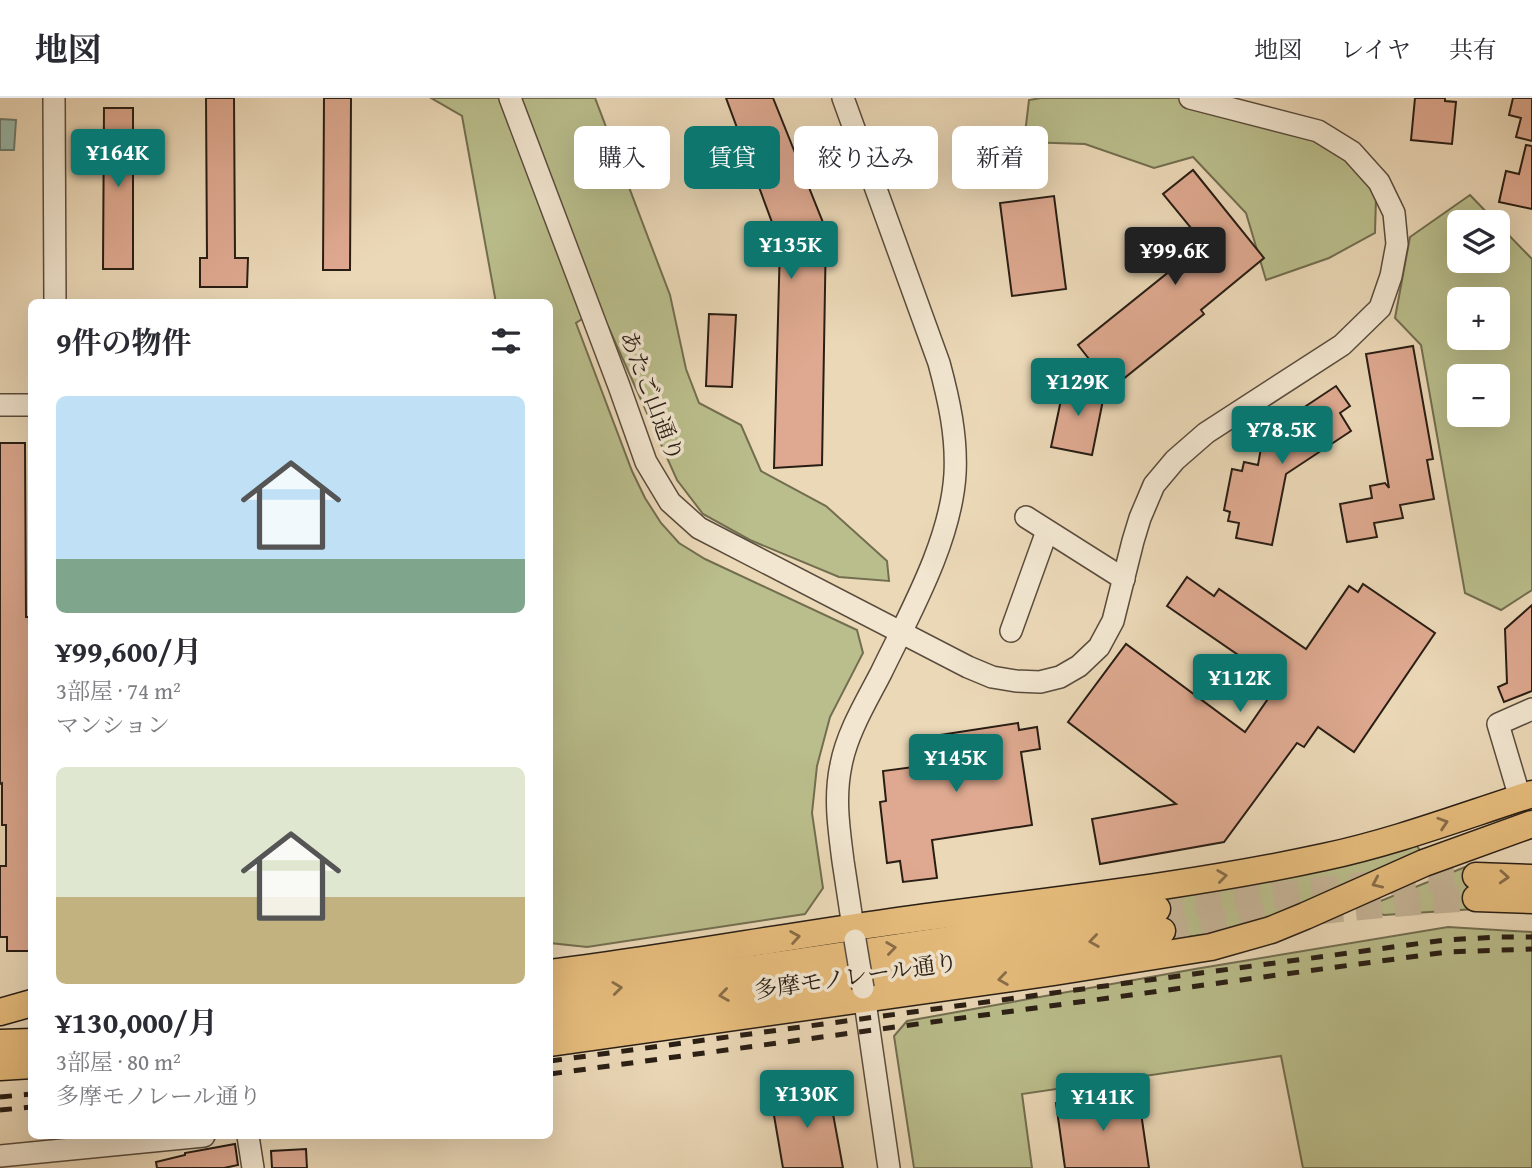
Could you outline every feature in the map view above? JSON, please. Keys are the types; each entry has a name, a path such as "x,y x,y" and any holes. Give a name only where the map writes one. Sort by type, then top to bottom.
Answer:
{"main road":[{"path":"553,973 854,934 1240,873 1369,846 1526,796"},
{"path":"553,1043 863,993 1127,961 1211,947 1271,930 1424,863 1532,824"},
{"path":"1532,878 1476,887 1532,900"},
{"name":"多摩モノレール通り","path":"553,996 1160,920 553,1020"},
{"path":"0,995 28,994"},
{"path":"0,1012 28,1004"},
{"path":"0,1018 28,1017"},
{"path":"0,1043 28,1042"},
{"path":"0,1067 28,1065"}],"street":[{"path":"54,98 55,299"},
{"name":"あたご山通り","path":"510,98 646,462 670,502 699,528 968,667 992,677 1040,682 1060,677 1079,666 1099,647 1113,621 1140,518 1154,485 1175,460 1206,433 1342,345 1380,308 1391,276 1397,244 1394,213 1379,181 1352,152 1318,131 1190,98"},
{"path":"843,98 939,363 952,419 955,475 938,552 854,727 841,763 837,788 837,816 889,1168"},
{"path":"0,405 28,405"},
{"path":"1026,517 1124,579"},
{"path":"1011,631 1047,531"},
{"path":"1526,796 1497,724 1532,709"},
{"path":"0,1156 30,1161 183,1139"},
{"path":"248,1139 253,1168"}],"green space":[{"path":"431,98 595,98 606,126 574,126 574,189 630,189 670,295 686,369 699,403 741,425 761,471 826,506 887,561 889,581 839,577 750,540 703,514 677,480 608,326 582,319 576,323 632,471 661,523 679,543 705,559 857,630 863,653 830,717 817,766 812,813 823,888 805,914 587,947 553,943 553,299 495,299 462,116"},
{"path":"1179,98 1217,114 1318,136 1351,155 1376,198 1375,233 1329,258 1266,280 1246,213 1193,157 1154,168 1085,144 1048,143 1048,126 1026,126 1029,100"},
{"path":"1470,195 1484,210 1449,210"},
{"path":"1447,211 1447,273 1510,273 1510,236 1532,259 1532,590 1501,610 1465,593 1421,345 1395,318 1410,237"},
{"path":"1417,846 1421,852 1256,923 1167,940 1160,899"},
{"path":"1475,863 1475,909 1384,915 1378,913 1378,902"},
{"path":"1448,927 1532,932 1532,1168 1303,1168 1281,1056 1022,1094 1032,1168 914,1168 894,1036 907,1021"}],"shaded area":[{"path":"0,119 16,120 14,150 0,150"}],"building":[{"path":"206,98 234,98 235,258 248,258 247,287 200,287 200,258 207,258"},
{"path":"324,98 351,98 350,270 323,270"},
{"path":"726,98 773,98 794,150 794,189 810,189 826,230 822,465 774,468 780,244 760,189 780,189 780,126 736,126"},
{"path":"1415,98 1445,98 1445,101 1456,102 1452,144 1411,140"},
{"path":"1513,98 1532,98 1532,141 1516,137 1521,118 1509,115"},
{"path":"104,108 133,108 133,269 103,269"},
{"path":"1526,145 1532,146 1532,209 1499,202 1506,171 1519,174"},
{"path":"1193,170 1264,258 1201,310 1204,314 1112,388 1078,345 1170,271 1176,278 1210,251 1163,194"},
{"path":"1054,196 1066,289 1012,296 1000,203"},
{"path":"709,314 736,315 732,387 706,386"},
{"path":"1413,346 1433,459 1427,460 1434,499 1400,505 1403,518 1374,523 1377,537 1347,542 1340,504 1372,498 1370,486 1385,483 1389,488 1366,354"},
{"path":"1065,381 1105,390 1092,455 1051,447"},
{"path":"1336,386 1350,406 1340,413 1351,431 1286,474 1272,545 1236,538 1239,523 1228,521 1230,512 1224,510 1232,469 1242,471 1244,462 1258,465 1261,448 1284,432 1279,424"},
{"path":"0,443 25,443 28,951 7,951 7,937 0,937 0,866 6,866 6,825 2,825 2,783 0,784"},
{"path":"1187,577 1214,596 1219,589 1306,649 1349,586 1358,592 1363,584 1435,633 1354,752 1318,727 1304,747 1297,743 1224,842 1100,864 1092,819 1176,804 1068,722 1126,644 1245,732 1279,683 1167,606"},
{"path":"1532,605 1532,691 1504,702 1498,687 1507,683 1505,629"},
{"path":"1018,723 1019,730 1037,727 1040,749 1021,752 1032,825 932,840 937,878 903,882 900,861 887,863 880,802 886,801 883,771 929,765 926,745 934,744 933,736"},
{"path":"828,1087 843,1168 783,1168 771,1098"},
{"path":"1138,1092 1149,1168 1065,1168 1056,1103"},
{"path":"235,1144 238,1165 224,1168 157,1168 156,1162 185,1153"},
{"path":"306,1149 307,1168 272,1168 271,1151"}],"tunnel":[{"path":"1157,909 1405,880 1476,876"},
{"path":"1162,931 1319,912 1476,898"}],"railway":[{"path":"553,1061 1445,940 1532,937"},
{"path":"553,1074 1447,952 1532,949"},
{"path":"0,1097 28,1094"},
{"path":"0,1110 28,1107"}]}
